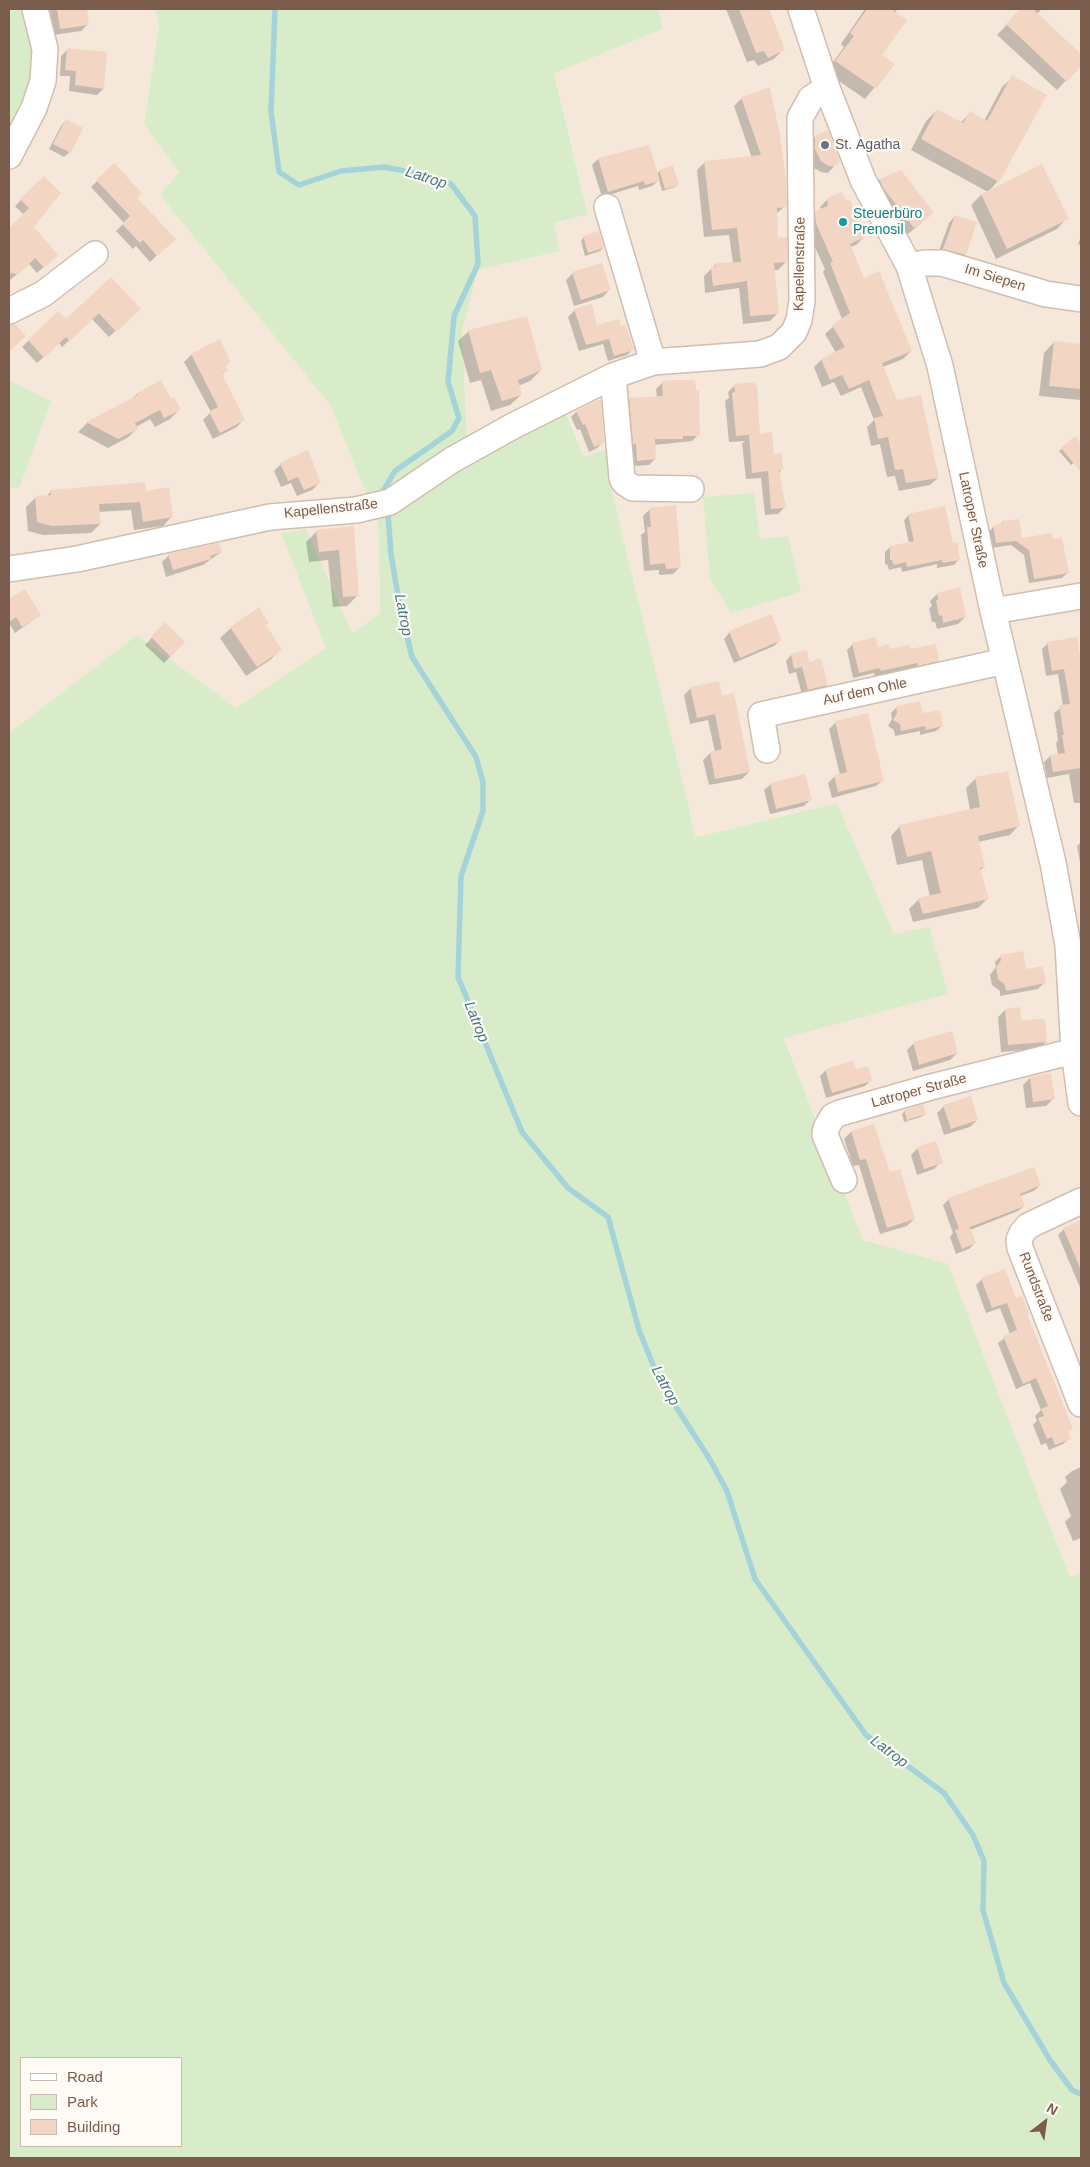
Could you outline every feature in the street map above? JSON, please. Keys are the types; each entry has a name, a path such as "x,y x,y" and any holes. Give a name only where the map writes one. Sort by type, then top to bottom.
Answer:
{"street":[{"path":"9,156 34,108 43,81 44,49 36,9"},
{"name":"Latroper Straße","path":"801,9 827,88 863,180 909,266 940,366 993,611 1055,872 1068,945 1074,1050 1081,1103"},
{"name":"Kapellenstraße","path":"9,569 77,558 270,517 379,505 452,460 513,426 613,376 653,362 760,354 779,347 794,332 799,320 802,300 800,118 811,98 827,88"},
{"path":"607,207 653,362"},
{"path":"9,310 42,294 95,254"},
{"name":"Im Siepen","path":"909,266 942,262 1046,294 1081,299"},
{"path":"613,376 622,478 624,482 633,488 691,490"},
{"path":"993,611 1081,596"},
{"name":"Auf dem Ohle","path":"767,750 760,715 1005,662"},
{"name":"Latroper Straße","path":"844,1180 825,1135 829,1121 840,1112 1074,1050"},
{"name":"Rundstraße","path":"1081,1201 1028,1226 1019,1240 1020,1248 1081,1404"}],"shaded area":[{"path":"27,9 155,9 159,24 144,124 179,172 160,195 330,405 378,522 380,613 236,709 137,635 9,733 9,136"},
{"path":"658,9 1081,9 1081,1572 1070,1577 948,1265 863,1240 784,1037 947,994 930,927 894,935 837,803 696,837 610,483 612,447 584,457 565,408 468,461 462,331 454,316 478,270 560,251 554,223 588,213 554,72 663,29"}],"green space":[{"path":"9,9 27,9 36,39 34,85 9,136"},
{"path":"155,9 658,9 663,29 554,73 588,214 554,223 560,251 478,270 462,330 468,460 564,408 584,457 612,447 610,483 696,837 837,803 894,934 930,927 948,994 784,1038 863,1240 948,1264 1070,1577 1081,1572 1081,2158 9,2158 9,733 137,635 236,708 326,648 281,533 306,529 352,633 380,613 378,522 330,405 160,195 179,172 144,124 159,24"},
{"path":"9,380 51,401 19,488 9,487"},
{"path":"754,493 760,539 788,536 801,592 731,613 710,579 703,497"}],"building":[{"path":"57,9 87,9 89,25 60,29"},
{"path":"739,9 769,9 785,50 768,58 764,51 756,53"},
{"path":"867,9 891,9 907,20 882,55 895,64 876,89 835,61 854,36 850,33"},
{"path":"1020,9 1033,9 1081,54 1081,66 1067,82 1006,24"},
{"path":"67,48 107,52 104,89 75,85 76,71 65,70"},
{"path":"1012,75 1047,95 999,182 921,139 937,109 963,123 970,111 987,121"},
{"path":"770,87 780,135 786,180 787,207 777,208 778,238 787,237 787,262 774,263 779,314 750,316 747,281 713,286 711,267 716,266 715,263 741,262 737,228 712,230 704,161 761,155 741,97"},
{"path":"66,119 83,128 71,153 53,144"},
{"name":"St. Agatha","path":"828,130 840,161 836,166 828,166 821,161 815,149 815,136"},
{"path":"649,145 660,181 645,185 644,181 608,192 598,158"},
{"path":"114,163 142,193 137,198 176,239 157,256 143,240 140,243 122,224 130,216 96,180"},
{"path":"1042,164 1069,219 1007,249 981,194"},
{"path":"673,165 679,185 665,189 659,170"},
{"path":"901,170 934,213 914,228 884,189 879,179"},
{"path":"44,176 61,193 34,227 58,255 44,268 35,258 19,274 9,273 9,228 29,208 20,199"},
{"path":"842,192 846,201 850,200 865,237 850,244 864,278 879,271 912,351 882,363 897,400 921,395 939,478 906,483 903,469 895,470 888,437 878,439 874,418 883,416 869,380 849,389 842,375 830,380 821,359 845,347 832,325 850,313 830,263 833,262 816,223 815,211 828,206 827,198"},
{"path":"955,215 977,222 966,255 943,249"},
{"path":"599,231 604,248 588,253 583,236"},
{"path":"602,263 611,290 581,300 572,272"},
{"path":"111,277 141,309 116,332 99,313 70,341 66,337 44,358 28,340 58,311 66,319"},
{"path":"592,304 597,325 619,319 621,326 625,325 634,350 614,356 609,339 586,345 574,309"},
{"path":"527,316 542,370 518,380 522,395 502,401 491,370 480,373 468,330"},
{"path":"15,324 26,336 9,352 9,325"},
{"path":"220,339 231,362 225,365 228,371 222,374 245,420 220,433 209,412 218,407 191,354"},
{"path":"1054,341 1081,344 1081,389 1049,386"},
{"path":"161,380 171,399 174,397 181,410 164,418 160,410 135,423 138,429 118,439 86,422 138,395 137,393"},
{"path":"695,380 696,390 699,389 700,436 683,436 683,439 655,439 656,459 637,461 636,444 633,444 629,398 663,396 662,381"},
{"path":"755,382 755,385 757,385 760,434 772,432 774,454 782,453 783,470 779,470 786,508 771,509 768,471 752,473 749,435 756,434 736,436 732,393 735,392 734,384"},
{"path":"601,400 604,443 594,447 585,424 583,425 576,411"},
{"path":"1075,436 1081,444 1081,472 1061,448"},
{"path":"308,450 321,483 304,490 298,477 288,481 280,463"},
{"path":"145,482 146,491 169,487 173,517 143,522 140,502 99,504 101,524 52,526 37,522 35,496 51,495 50,490"},
{"path":"676,505 681,568 666,569 665,563 650,565 647,527 651,527 649,508"},
{"path":"945,506 953,543 957,542 960,560 943,563 942,560 907,567 906,562 894,565 892,560 890,560 890,546 914,541 908,514"},
{"path":"1019,519 1022,538 1052,533 1053,539 1062,538 1069,573 1034,579 1029,550 1016,541 996,543 993,525 1003,524 1002,521"},
{"path":"354,526 359,596 343,597 339,550 319,552 316,530"},
{"path":"219,543 222,552 210,556 211,559 173,570 168,554"},
{"path":"960,587 966,617 943,623 942,615 939,616 936,600 938,600 937,593"},
{"path":"25,589 41,615 22,627 16,617 9,622 9,599"},
{"path":"259,607 269,623 266,625 282,650 257,667 230,627"},
{"path":"771,614 782,640 740,658 729,631"},
{"path":"165,622 185,642 171,657 151,637"},
{"path":"875,637 878,647 889,644 890,649 909,645 910,649 936,644 939,661 918,666 917,663 881,671 879,668 859,673 852,643"},
{"path":"1077,637 1081,661 1081,768 1053,772 1050,755 1065,753 1059,705 1070,704 1064,669 1052,671 1047,642"},
{"path":"807,650 809,662 821,658 828,685 808,690 802,667 794,669 791,654"},
{"path":"719,681 722,696 734,693 750,772 715,779 710,752 722,749 715,714 697,718 690,687"},
{"path":"920,701 923,713 940,710 943,726 926,730 925,726 901,731 900,724 893,720 897,713 896,706"},
{"path":"868,713 884,781 838,792 834,775 847,772 835,721"},
{"path":"1008,771 1020,826 978,836 985,867 980,868 989,899 923,914 918,898 941,893 931,851 907,857 899,825 980,807 975,777"},
{"path":"805,774 812,800 776,809 770,783"},
{"path":"1023,951 1026,969 1043,966 1046,983 1006,991 1005,985 998,979 996,968 1001,960 1000,955"},
{"path":"1020,1007 1021,1020 1045,1019 1047,1042 1008,1045 1005,1009"},
{"path":"952,1031 958,1053 919,1065 913,1042"},
{"path":"853,1061 856,1069 868,1066 872,1081 832,1093 825,1069"},
{"path":"1051,1073 1055,1099 1033,1102 1030,1077"},
{"path":"971,1096 978,1120 951,1129 943,1105"},
{"path":"923,1104 926,1114 907,1120 904,1110"},
{"path":"874,1124 890,1172 900,1169 915,1219 887,1228 866,1159 860,1160 851,1131"},
{"path":"936,1141 943,1163 924,1169 917,1147"},
{"path":"1034,1167 1041,1185 1020,1194 1025,1206 970,1227 976,1243 962,1249 955,1230 959,1229 948,1198"},
{"path":"1081,1220 1081,1270 1063,1228"},
{"path":"1005,1269 1016,1298 1022,1296 1029,1313 1027,1314 1073,1429 1068,1431 1071,1439 1055,1445 1052,1437 1047,1439 1038,1418 1044,1416 1041,1409 1048,1406 1036,1378 1023,1384 1003,1336 1017,1330 1007,1303 992,1308 981,1278"}],"waterway":[{"name":"Latrop","path":"275,9 271,111 279,172 299,185 341,171 384,167 421,174 451,184 475,216 478,264 454,316 448,382 459,418 452,431 395,471 380,496"},
{"name":"Latrop","path":"386,509 400,608 412,657 476,757 483,782 483,811 461,876 458,977 522,1132 568,1188 608,1217 639,1330 660,1382 709,1458 727,1491 755,1579 866,1735 944,1793 973,1835 984,1861 983,1910 1004,1983 1050,2060 1072,2090 1081,2094"}],"place":[{"name":"St. Agatha","path":"825,145"},
{"name":"Steuerbüro Prenosil","path":"843,222"}]}
